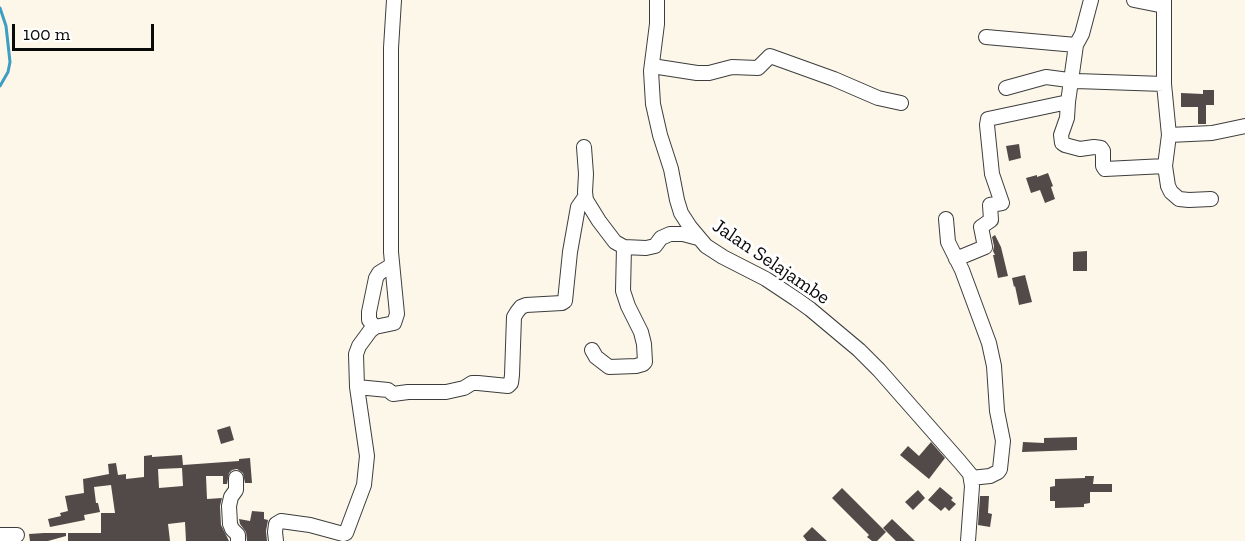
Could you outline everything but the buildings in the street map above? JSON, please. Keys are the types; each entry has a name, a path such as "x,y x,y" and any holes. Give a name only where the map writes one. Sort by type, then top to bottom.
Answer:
{"street":[{"path":"276,541 276,524 281,521 346,533 364,485 367,456 357,387 356,354 363,340 375,327 392,324 396,321 397,314 391,252 391,48 394,0"},
{"name":"Jalan Selajambe","path":"657,0 652,91 655,116 681,213 706,246 796,299 859,350 960,462 971,478"},
{"path":"1091,0 1082,34 1076,45 1067,117 1061,135 1062,142 1080,149 1101,148 1103,166 1108,170 1165,166"},
{"path":"1134,0 1164,3 1164,84 1169,135 1165,166 1168,186 1174,196 1179,199 1211,199"},
{"path":"986,37 1076,45"},
{"path":"652,66 710,73 732,67 758,68 770,56 878,98 901,103"},
{"path":"1006,88 1046,77 1164,84"},
{"path":"956,259 985,247 981,227 992,220 990,205 1002,203 992,174 988,118 1068,102"},
{"path":"1169,135 1212,133 1245,126"},
{"path":"584,147 585,197 598,221 615,242 624,247 652,247 661,238 670,234 683,234 698,238"},
{"path":"357,387 388,390 393,394 446,392 464,388 472,383 508,386 512,375 514,317 517,312 526,305 565,301 578,207 585,197"},
{"path":"946,219 948,242 962,270 989,343 1003,441 999,471 994,475 971,478 968,541"},
{"path":"592,350 596,357 609,367 636,366 645,362 641,332 623,291 624,247"},
{"path":"375,327 369,320 369,312 376,278 379,273 392,265"},
{"path":"236,478 236,490 229,506 230,524 238,535 238,541"},
{"path":"0,535 17,535"}],"waterway":[{"path":"0,8 6,26 10,62 8,72 0,86"}]}
